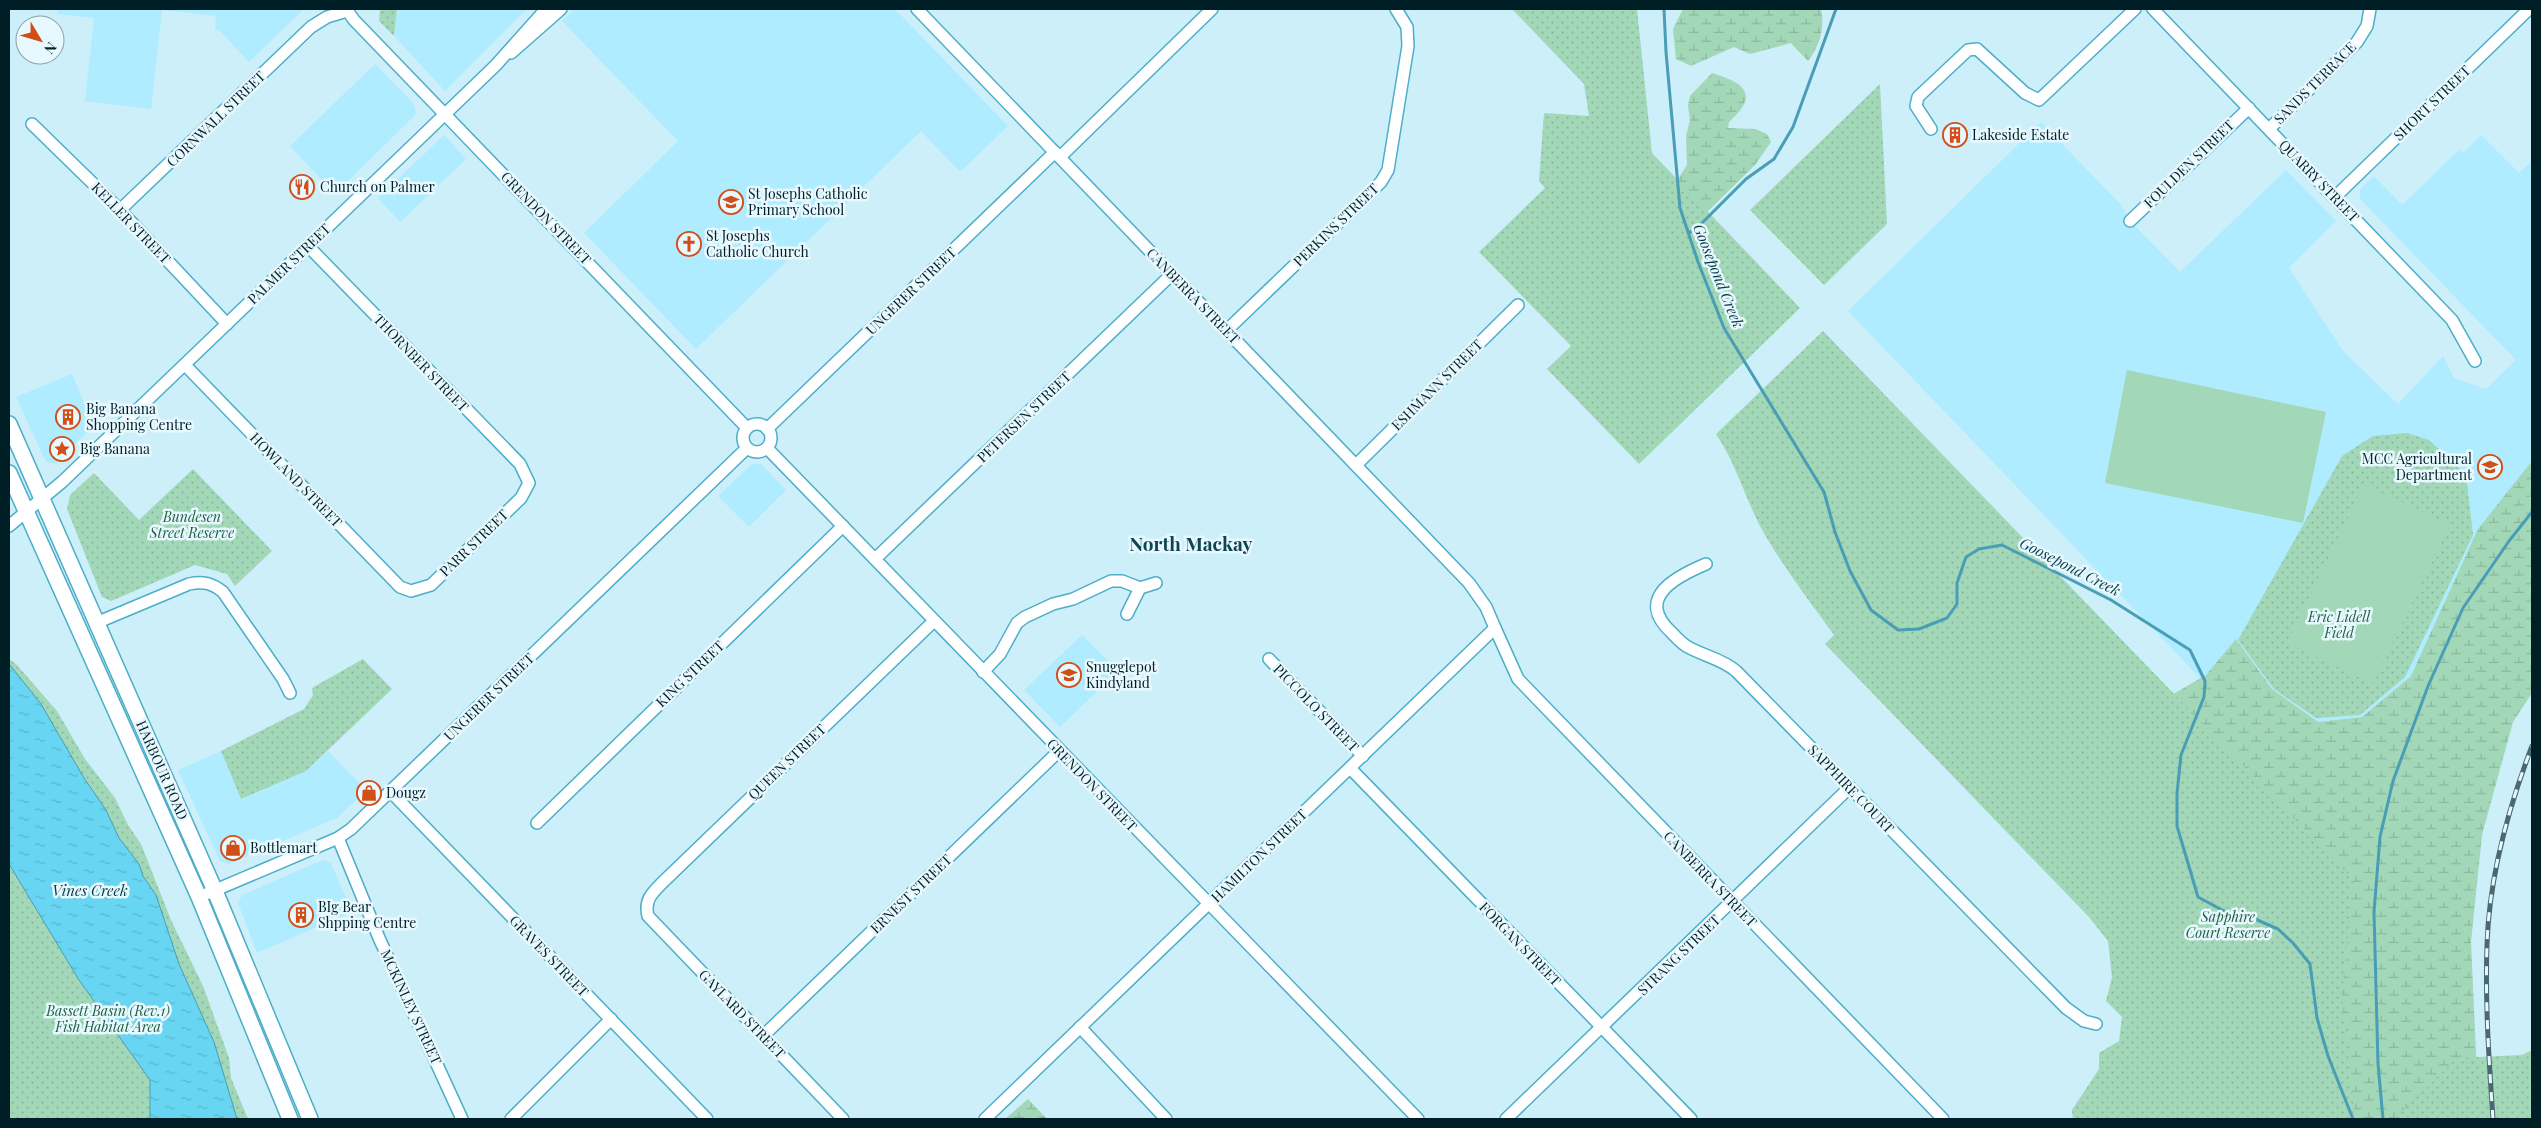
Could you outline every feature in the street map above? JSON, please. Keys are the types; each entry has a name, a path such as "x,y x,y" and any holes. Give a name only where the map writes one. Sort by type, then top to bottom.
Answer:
{"main road":[{"name":"HARBOUR ROAD","path":"9,424 216,890 310,1119"},
{"name":"HARBOUR ROAD","path":"9,474 199,897 290,1119"}],"street":[{"name":"CORNWALL STREET","path":"312,27 320,15 328,9"},
{"path":"496,65 528,40 561,9"},
{"name":"CANBERRA STREET","path":"917,9 1469,583 1486,607 1518,679 1732,903 1943,1119"},
{"name":"UNGERER STREET","path":"767,429 1212,9"},
{"name":"PERKINS STREET","path":"1226,331 1381,182 1388,170 1408,46 1407,27 1396,9"},
{"path":"1930,129 1916,106 1918,97 1968,50 1977,49 1987,56 2024,93 2039,100 2136,9"},
{"name":"QUARRY STREET","path":"2153,9 2452,320 2475,361"},
{"name":"SANDS TERRACE","path":"2269,129 2357,42 2367,26 2370,9"},
{"name":"SHORT STREET","path":"2335,197 2529,9"},
{"name":"CORNWALL STREET","path":"120,210 312,27 327,17 346,10"},
{"name":"GRENDON STREET","path":"346,10 748,428"},
{"name":"PALMER STREET","path":"9,526 42,499 185,365 496,65 544,10"},
{"name":"FOULDEN STREET","path":"2130,221 2249,108"},
{"name":"KELLER STREET","path":"32,124 120,210 227,324"},
{"name":"THORNBER STREET","path":"308,246 520,464 529,483"},
{"name":"PETERSEN STREET","path":"875,559 1172,274"},
{"name":"ESHMANN STREET","path":"1356,465 1518,304"},
{"name":"HOWLAND STREET","path":"185,365 400,587 411,591"},
{"path":"756,424 767,429 771,441 767,448 759,452 747,448 743,440 748,428 756,424"},
{"name":"UNGERER STREET","path":"199,897 338,838 391,792 747,448"},
{"name":"GRENDON STREET","path":"767,448 1208,905 1418,1119"},
{"name":"PARR STREET","path":"411,591 431,585 521,498 529,483"},
{"name":"KING STREET","path":"537,823 843,526"},
{"name":"SAPPHIRE COURT","path":"1706,564 1682,574 1660,595 1656,602 1658,618 1686,646 1728,664 1736,671 2066,1008 2084,1021 2096,1024"},
{"path":"983,672 1000,654 1017,623 1025,617 1111,581 1122,580 1140,588"},
{"path":"96,623 190,584 200,582 214,585 223,592 283,679 290,693"},
{"path":"1127,614 1140,588 1156,582"},
{"name":"QUEEN STREET","path":"646,907 648,898 663,882 934,621"},
{"name":"HAMILTON STREET","path":"985,1119 1496,628"},
{"name":"PICCOLO STREET","path":"1269,660 1363,756"},
{"name":"ERNEST STREET","path":"763,1036 1059,751"},
{"name":"FORGAN STREET","path":"1350,768 1691,1119"},
{"name":"STRANG STREET","path":"1506,1119 1850,788"},
{"name":"GRAVES STREET","path":"391,792 707,1119"},
{"name":"MCKINLEY STREET","path":"338,838 379,938 462,1119"},
{"name":"GAYLARD STREET","path":"646,907 648,916 843,1119"},
{"path":"511,1119 611,1019"},
{"path":"1080,1027 1166,1119"}],"shaded area":[{"path":"58,9 304,9 249,62 220,31 215,29 216,16 162,10 151,109 85,101 94,18 57,14"},
{"path":"397,9 527,9 445,91 394,36"},
{"name":"St Josephs Catholic Primary School","path":"574,9 895,9 1008,126 960,172 921,131 696,349 584,233 678,141 562,21"},
{"path":"375,64 414,104 416,114 335,194 290,146"},
{"path":"2041,122 2121,205 2130,221 2180,272 2286,170 2336,221 2289,268 2343,351 2398,404 2443,356 2454,378 2486,389 2516,360 2360,199 2360,189 2374,176 2402,205 2459,150 2463,153 2481,135 2519,173 2532,161 2532,466 2411,676 2362,717 2318,722 2272,689 2236,639 2204,682 1848,311"},
{"path":"444,135 466,159 400,222 378,198"},
{"path":"72,374 94,426 55,464 46,462 16,397"},
{"path":"752,464 761,464 786,490 749,527 718,496"},
{"path":"1082,635 1118,671 1060,727 1024,690"},
{"path":"221,751 242,799 306,771 328,751 366,790 337,818 229,864 220,861 178,770"},
{"path":"323,860 331,863 352,912 257,953 238,903 242,895"}],"green space":[{"path":"380,9 397,9 394,36 379,21"},
{"path":"1512,9 1637,9 1652,153 1800,308 1639,464 1547,369 1571,346 1479,252 1545,188 1539,181 1544,113 1589,116 1584,84"},
{"path":"1683,9 1821,9 1822,30 1816,49 1808,61 1791,43 1750,54 1734,47 1691,66 1676,59 1673,29"},
{"path":"1712,73 1733,81 1745,91 1744,104 1739,113 1729,122 1728,128 1755,129 1767,134 1771,142 1755,165 1704,215 1674,185 1687,165 1686,136 1690,120 1688,106 1690,96"},
{"path":"1880,84 1887,224 1824,285 1750,210"},
{"name":"Sapphire Court Reserve","path":"1823,331 2353,879 2342,996 2355,1119 2073,1119 2072,1110 2099,1069 2099,1053 2119,1041 2122,1017 2106,1001 2112,977 2108,941 2088,916 1825,644 1834,635 1767,538 1729,456 1716,434"},
{"path":"2127,370 2326,412 2303,523 2105,483"},
{"name":"Eric Lidell Field","path":"2407,433 2429,440 2466,475 2473,535 2405,677 2360,715 2316,718 2274,689 2238,640 2342,456 2373,436"},
{"path":"2532,461 2532,693 2513,722 2482,835 2471,942 2479,1119 2103,1119 2186,946 2158,703 2206,675 2236,639 2272,689 2318,722 2362,717 2411,676 2478,529"},
{"name":"Bundesen Street Reserve","path":"193,469 272,551 235,586 227,574 195,565 111,601 102,597 67,509 70,495 94,473 139,520"},
{"path":"2364,484 2450,525 2373,684 2287,643"},
{"name":"Vines Creek","path":"9,659 16,664 57,711 85,759 115,798 128,825 141,844 171,920 203,986 229,1058 231,1078 248,1119 9,1119"},
{"path":"363,659 392,689 306,771 241,799 221,751 304,709 313,695 312,688"},
{"path":"2532,1050 2532,1119 2394,1119 2457,1058 2522,1055"},
{"path":"1028,1099 1047,1119 1005,1119"}],"water":[{"name":"Vines Creek","path":"9,664 41,704 84,778 106,810 119,838 139,864 143,876 156,895 179,964 214,1042 237,1119 150,1119 150,1080 79,980 9,864"}],"waterway":[{"name":"Goosepond Creek","path":"1664,9 1680,208 1698,262 1724,328 1824,492 1835,532 1850,571 1871,610 1898,630 1919,629 1947,618 1957,604 1957,583 1966,557 1979,549 2002,545 2111,600 2190,650 2205,681 2204,697 2181,755 2177,793 2177,826 2198,897 2224,911 2255,919 2278,929 2293,943 2310,964 2317,1018 2328,1056 2353,1119"},
{"path":"1689,233 1700,225 1746,179 1774,159 1793,127 1836,9"},
{"path":"2383,1119 2378,1064 2374,912 2380,837 2393,781 2428,686 2463,608 2509,541 2532,512"}],"railway":[{"path":"2493,1119 2487,1010 2489,920 2501,844 2515,794 2532,746"}],"place":[{"name":"Lakeside Estate","path":"1955,135"},
{"name":"Church on Palmer","path":"302,187"},
{"name":"St Josephs Catholic Primary School","path":"731,202"},
{"name":"St Josephs Catholic Church","path":"689,244"},
{"name":"Big Banana Shopping Centre","path":"68,417"},
{"name":"Big Banana","path":"62,449"},
{"name":"MCC Agricultural Department","path":"2490,467"},
{"name":"Snugglepot Kindyland","path":"1069,675"},
{"name":"Dougz","path":"369,793"},
{"name":"Bottlemart","path":"233,848"},
{"name":"BIg Bear Shpping Centre","path":"301,915"}],"district":[{"name":"North Mackay","path":"1191,544"}],"park label":[{"name":"Bassett Basin (Rev.1) Fish Habitat Area","path":"108,1020"}]}
